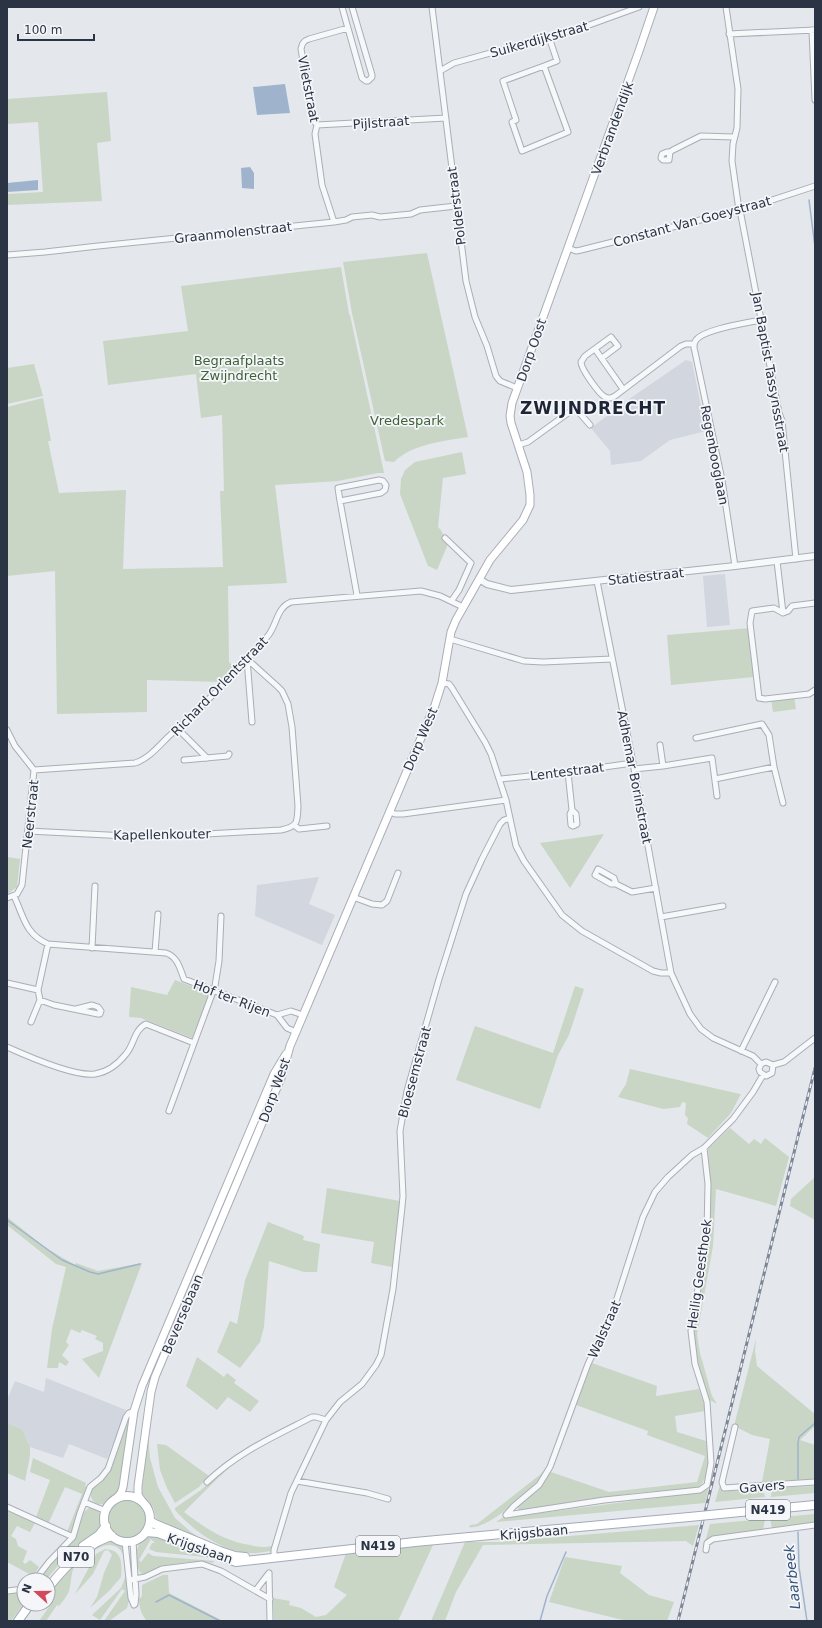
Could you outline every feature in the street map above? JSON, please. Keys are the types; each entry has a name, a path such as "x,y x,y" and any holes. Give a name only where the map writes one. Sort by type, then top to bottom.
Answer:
{"main road":[{"name":"Verbrandendijk","path":"568,248 654,7"},
{"name":"Dorp Oost","path":"479,579 490,560 523,520 530,504 527,472 512,428 510,416 512,403 517,388 568,248"},
{"name":"Dorp West","path":"250,1131 274,1074 290,1046 435,705 442,683 453,625 479,579"},
{"name":"Dorp West","path":"258,1134 281,1078 290,1046"},
{"name":"Beversebaan","path":"116,1499 121,1493 123,1487 134,1411 142,1386 250,1131"},
{"name":"Beversebaan","path":"142,1501 138,1495 138,1486 150,1398 155,1377 258,1134"},
{"path":"129,1496 142,1501 149,1514 150,1521 143,1536 129,1541 112,1536 106,1526 104,1518 110,1504 116,1499 129,1496"},
{"name":"Krijgsbaan","path":"146,1532 158,1534 230,1560 250,1561 274,1556 415,1542 815,1505"},
{"name":"Krijgsbaan","path":"150,1521 235,1556 254,1559"},
{"name":"N70","path":"55,1572 63,1562 99,1535 106,1526"},
{"name":"N70","path":"56,1577 82,1552 112,1536"},
{"path":"18,1621 24,1612"},
{"path":"24,1621 30,1612"}],"street":[{"path":"342,7 362,78 368,81 372,74 352,7"},
{"name":"Polderstraat","path":"432,7 465,274 475,317 487,346 496,376 500,381 517,388"},
{"name":"Suikerdijkstraat","path":"440,71 454,63 549,37 639,7"},
{"name":"Jan Baptist Tassynsstraat","path":"726,7 738,89 737,128 734,137 732,160 739,210 782,421 796,558"},
{"name":"Vlietstraat","path":"334,222 322,185 315,134 317,125 313,119 301,50 303,43 306,40 348,28"},
{"path":"729,34 813,30 815,100"},
{"path":"544,66 568,132 522,150 512,122 516,120 503,81 557,61 549,37"},
{"name":"Pijlstraat","path":"317,125 446,118"},
{"path":"670,152 701,136 734,137"},
{"name":"Constant Van Goeystraat","path":"568,248 574,251 581,250 739,210 815,186"},
{"name":"Graanmolenstraat","path":"7,255 334,222 346,220 352,217 372,215 380,217 411,214 420,210 456,206"},
{"path":"602,358 618,346 611,337 585,356 581,362 582,368 601,394 606,398 612,397 684,345 694,344 696,339 713,331 761,320"},
{"name":"Regenbooglaan","path":"694,344 694,352 722,480 735,566"},
{"path":"595,349 624,389"},
{"path":"518,445 528,442 573,409 578,410 590,425"},
{"path":"340,501 382,493 385,490 386,485 383,481 379,480 338,488 340,501 357,595"},
{"path":"445,538 471,563 459,590 452,600"},
{"name":"Statiestraat","path":"479,579 487,584 510,590 815,556"},
{"path":"777,561 783,613"},
{"name":"Adhemar Borinstraat","path":"597,581 633,763 671,973"},
{"name":"Richard Orlentstraat","path":"34,770 135,763 146,757 178,729 247,659 270,634 280,611 290,602 357,595 421,591 452,600 463,606"},
{"path":"783,613 788,611 792,606 815,603"},
{"path":"783,613 774,608 752,611 750,623 759,698 765,699 806,694 815,690"},
{"path":"450,639 524,661 544,662 612,659"},
{"path":"247,659 252,722"},
{"path":"247,659 282,691 288,704 292,727 298,806 298,815 294,825"},
{"path":"442,683 449,684 452,688 485,742 501,779 516,846 524,861 562,915 582,932 653,971 671,973 695,1023 713,1038 753,1056 761,1064"},
{"path":"696,738 762,724 770,735 774,767 783,803"},
{"path":"178,729 207,758"},
{"name":"Neerstraat","path":"7,730 15,746 34,770 22,885 14,896"},
{"path":"660,745 663,766"},
{"path":"184,760 228,756 229,754"},
{"path":"634,769 712,758 717,796"},
{"name":"Lentestraat","path":"501,779 633,763"},
{"path":"715,779 774,767"},
{"path":"568,772 572,810"},
{"path":"390,812 403,814 506,800"},
{"name":"Bloesemstraat","path":"274,1556 274,1550 288,1502 326,1420 340,1402 362,1384 376,1365 381,1355 392,1288 402,1207 403,1196 400,1131 407,1091 438,979 466,894 500,824 504,820 510,818"},
{"name":"Kapellenkouter","path":"28,831 127,836 188,835 281,830 291,828 294,825 299,828 327,826"},
{"path":"354,897 372,904 382,905 387,901 398,873"},
{"path":"616,884 632,892 656,888"},
{"path":"92,948 95,886"},
{"path":"7,898 14,896"},
{"name":"Hof ter Rijen","path":"14,896 27,928 34,936 48,944 170,954 178,963 184,979 213,992 278,1015 287,1028 296,1032"},
{"path":"661,917 723,906"},
{"path":"156,952 158,914"},
{"path":"169,1111 213,992 219,961 221,916"},
{"path":"31,1022 40,1000 38,990 48,944"},
{"path":"741,1050 775,982"},
{"path":"7,983 38,990"},
{"path":"40,1000 76,1009"},
{"name":"Hof ter Rijen","path":"278,1015 291,1011 303,1015"},
{"path":"7,1047 78,1073 94,1074 103,1072 121,1060 130,1049 138,1029 146,1024 194,1042"},
{"path":"772,1066 784,1062 815,1038"},
{"path":"761,1064 766,1062 772,1066"},
{"path":"761,1064 760,1071 763,1075"},
{"path":"763,1075 768,1076 772,1073 772,1066"},
{"path":"704,1148 742,1108 763,1075"},
{"name":"Heilig Geesthoek","path":"506,1515 604,1500 700,1490 707,1485 711,1463 707,1402 695,1364 691,1331 707,1233 708,1184 704,1148"},
{"name":"Walstraat","path":"506,1515 514,1506 539,1485 550,1467 588,1364 612,1314 648,1205 668,1177 692,1155 704,1148"},
{"name":"Beversebaan","path":"41,1572 73,1537 90,1487 101,1478 108,1468 126,1417 129,1413 134,1411"},
{"path":"207,1482 221,1469 250,1449 312,1417 316,1416 326,1420"},
{"name":"Gavers","path":"735,1427 722,1482 724,1488 815,1482"},
{"path":"297,1481 367,1493 388,1499"},
{"path":"84,1502 106,1511"},
{"path":"7,1507 73,1537"},
{"path":"706,1550 708,1543 713,1539 815,1525"},
{"path":"129,1541 132,1579"},
{"path":"129,1541 132,1579"},
{"name":"Krijgsbaan","path":"132,1579 145,1577 162,1569 202,1564 213,1567 256,1590"},
{"path":"270,1599 256,1590 269,1574 271,1614 270,1621"}],"shaded area":[{"path":"686,360 692,362 706,431 670,440 641,461 611,465 610,451 591,428 632,397"},
{"path":"725,574 730,625 707,627 703,576"},
{"path":"319,877 309,904 335,915 322,945 255,916 257,885"},
{"path":"46,1378 126,1410 107,1459 69,1444 63,1458 30,1447 22,1429 7,1423 7,1400 15,1381 44,1392"}],"green space":[{"path":"107,92 111,141 97,143 102,201 7,205 7,194 43,192 38,122 7,124 7,99"},
{"path":"427,253 468,437 429,444 410,451 394,462 385,461 352,313 343,262"},
{"name":"Begraafplaats Zwijndrecht","path":"341,267 349,314 384,473 338,481 275,485 287,583 228,586 229,662 235,668 222,682 147,680 147,712 57,714 55,571 7,576 7,407 43,398 51,441 48,441 59,493 126,490 123,569 223,567 220,491 224,491 222,415 201,418 196,374 108,385 103,341 188,331 181,286"},
{"path":"34,364 43,396 7,404 7,368"},
{"name":"Vredespark","path":"462,452 466,474 443,478 438,527 448,544 437,570 428,566 400,494 401,479 405,470 415,462"},
{"path":"750,628 754,677 671,685 667,635"},
{"path":"794,696 796,709 773,712 771,699"},
{"path":"604,834 570,888 540,843"},
{"path":"7,857 20,859 17,887 7,894"},
{"path":"175,980 210,993 192,1038 141,1018 129,1017 131,987 167,995"},
{"path":"575,986 584,989 569,1035 558,1055 540,1109 456,1080 475,1026 553,1053"},
{"path":"630,1069 741,1094 731,1113 708,1138 687,1124 688,1118 685,1115 686,1103 682,1102 680,1107 663,1109 618,1097 626,1084"},
{"path":"730,1128 749,1144 754,1139 761,1144 765,1138 789,1157 776,1206 716,1189 713,1246 697,1335 700,1353 712,1396 717,1404 708,1399 696,1353 694,1329 703,1282 708,1242 710,1196 708,1149"},
{"path":"815,1177 815,1220 790,1206 791,1199"},
{"path":"327,1188 400,1201 392,1267 371,1263 374,1242 321,1233"},
{"path":"7,1217 46,1248 75,1265 76,1263 98,1271 142,1263 99,1378 82,1359 103,1351 103,1343 95,1339 97,1336 82,1330 80,1333 71,1329 66,1342 69,1345 62,1355 69,1362 66,1366 59,1362 58,1368 47,1368 52,1329 66,1267 56,1264 7,1225"},
{"path":"268,1222 304,1236 303,1240 320,1244 317,1272 304,1272 269,1261 264,1327 260,1342 240,1368 217,1352 230,1321 237,1324 245,1280"},
{"path":"756,1339 755,1351 757,1366 815,1414 815,1426 800,1440 815,1445 815,1479 762,1482 770,1439 752,1435 734,1426"},
{"path":"197,1357 224,1377 227,1373 236,1380 234,1383 259,1401 250,1412 228,1397 217,1410 186,1386"},
{"path":"592,1363 657,1386 656,1396 699,1389 705,1411 675,1416 677,1432 706,1441 708,1465 703,1482 699,1487 694,1488 634,1493 519,1511 517,1506 541,1486 551,1472 609,1492 697,1482 705,1456 647,1435 648,1431 576,1405"},
{"path":"130,1417 122,1484 116,1495 105,1504 98,1504 93,1501 91,1491 95,1485 109,1474"},
{"path":"7,1423 22,1429 30,1447 30,1456 25,1481 7,1473"},
{"path":"148,1434 150,1458 158,1487 175,1518 203,1540 157,1522 153,1507 142,1493"},
{"path":"157,1444 166,1445 209,1476 199,1487 175,1503 160,1470"},
{"path":"33,1458 86,1483 85,1486 88,1488 72,1531 67,1532 82,1494 65,1487 48,1524 36,1517 50,1480 30,1472"},
{"path":"240,1458 184,1512 223,1537 255,1546 271,1546 272,1551 250,1553 226,1548 198,1532 175,1510 175,1508 201,1490 225,1467"},
{"path":"546,1468 546,1471 541,1478 511,1506 488,1522 469,1527 470,1525 477,1524 541,1474"},
{"path":"720,1485 722,1490 727,1491 763,1490 765,1497 715,1502"},
{"path":"709,1486 705,1503 496,1522 502,1518 701,1492"},
{"path":"815,1486 815,1493 771,1497 772,1488"},
{"path":"123,1500 131,1500 141,1505 145,1512 145,1526 141,1533 131,1538 123,1538 113,1533 111,1530 108,1523 108,1515 113,1505 116,1503"},
{"path":"89,1508 93,1508 99,1512 102,1518 101,1529 67,1555 53,1572 43,1572 75,1540 84,1512"},
{"path":"7,1511 35,1523 30,1532 17,1526 11,1536 16,1539 18,1546 27,1551 23,1562 25,1564 30,1560 39,1567 36,1572 26,1572 7,1562"},
{"path":"815,1514 815,1522 772,1529 770,1518"},
{"path":"765,1519 763,1530 712,1537 708,1539 705,1550 703,1549 710,1524"},
{"path":"699,1525 693,1546 686,1541 483,1545 456,1592 445,1621 431,1621 465,1542 498,1542"},
{"path":"151,1536 160,1537 215,1558 156,1552 149,1549 152,1543 155,1543 151,1539 139,1560 141,1562 148,1553 153,1556 214,1561 213,1563 194,1562 162,1566 148,1573 142,1574 137,1564 137,1550 141,1542"},
{"path":"111,1540 124,1547 125,1559 122,1552 118,1548 113,1545 108,1545 98,1548 81,1559 74,1567 71,1584 66,1597 59,1606 57,1605 56,1606 56,1582 78,1560"},
{"path":"433,1545 398,1621 274,1621 273,1598 290,1601 289,1605 301,1608 316,1617 326,1615 347,1595 334,1587 346,1553"},
{"path":"105,1549 115,1552 120,1558 121,1577 110,1590 90,1608 97,1597 104,1573 112,1555 108,1550 104,1551 93,1574 75,1594 96,1554"},
{"path":"565,1557 622,1566 620,1573 649,1595 674,1602 667,1621 627,1621 549,1602"},
{"path":"126,1575 130,1597 127,1608 109,1621 104,1621 125,1591 122,1589 100,1620 92,1615 121,1588"},
{"path":"163,1575 168,1575 169,1593 223,1621 146,1620 139,1605 139,1599 142,1596 142,1585"},
{"path":"16,1592 16,1612 18,1612 11,1621 7,1621 7,1593"},
{"path":"45,1612 52,1612 46,1621 39,1621"}],"water":[{"path":"285,84 290,113 257,115 253,87"},
{"path":"250,167 254,173 254,189 242,188 241,168"},
{"path":"38,180 38,190 7,192 7,183"}],"waterway":[{"name":"Laarbeek","path":"809,200 815,247"},
{"path":"7,1220 62,1260 90,1272 98,1274 140,1264"},
{"name":"Laarbeek","path":"798,1479 799,1437 815,1423"},
{"name":"Laarbeek","path":"798,1532 799,1567 807,1621"},
{"path":"540,1621 547,1596 566,1552"},
{"path":"156,1602 169,1595 220,1621"}],"railway":[{"path":"678,1621 815,1068"}],"district":[{"name":"ZWIJNDRECHT","path":"593,408"}]}
